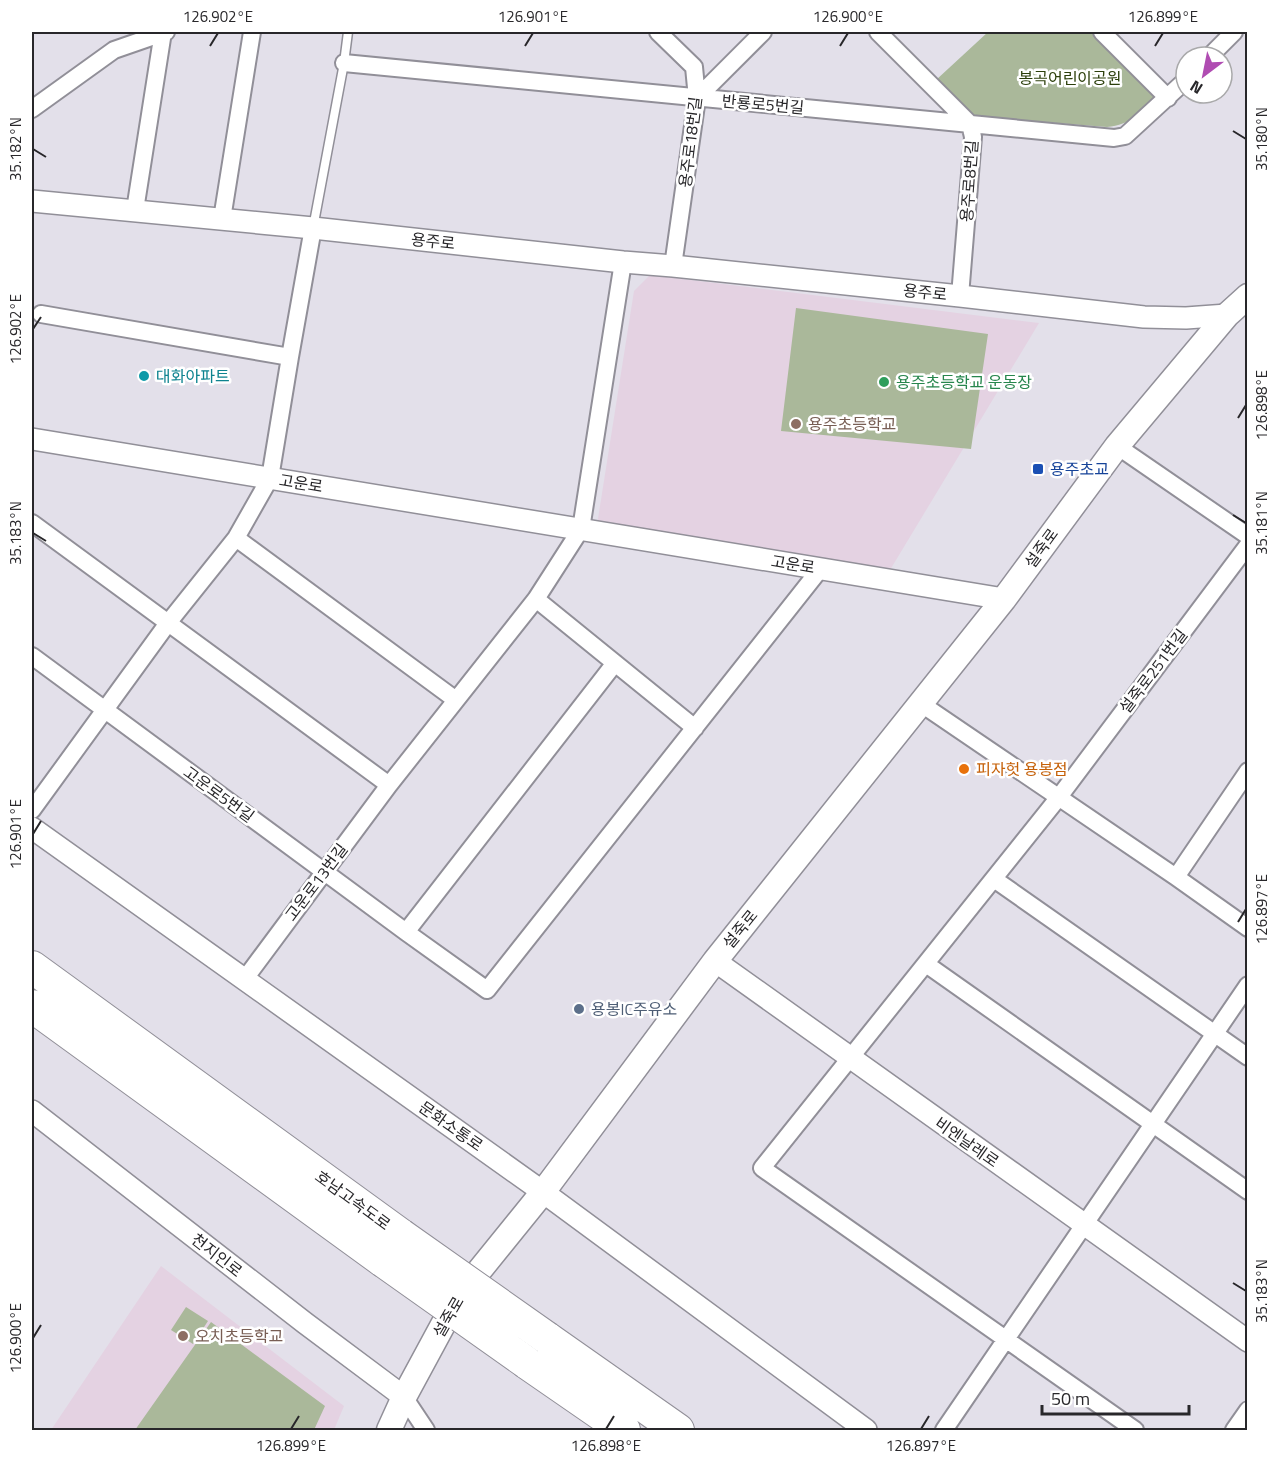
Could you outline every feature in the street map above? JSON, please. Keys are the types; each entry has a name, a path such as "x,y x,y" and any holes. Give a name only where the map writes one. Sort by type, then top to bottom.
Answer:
{"highway":[{"name":"호남고속도로","path":"32,967 401,1235 678,1431"},
{"name":"호남고속도로","path":"32,1006 383,1261 624,1431"}],"main road":[{"name":"설죽로","path":"389,1431 404,1397 458,1298 543,1192 714,961 1004,599 1117,446 1227,315 1248,297"}],"street":[{"path":"32,109 114,50 165,32 135,210"},
{"path":"222,219 252,32"},
{"name":"용주로18번길","path":"658,32 694,67 697,98 673,266"},
{"path":"697,98 763,32"},
{"name":"용주로8번길","path":"878,32 970,124 973,137 960,296"},
{"path":"1102,32 1168,98"},
{"path":"1221,45 1234,32"},
{"name":"반룡로5번길","path":"344,63 1114,138 1125,136 1174,92"},
{"name":"용주로","path":"32,201 313,228 1144,317 1186,318 1227,315"},
{"path":"41,314 290,357 313,228"},
{"path":"581,529 624,262"},
{"name":"고운로","path":"270,478 290,357"},
{"name":"고운로","path":"32,439 1004,599"},
{"path":"1117,446 1248,536"},
{"path":"32,810 168,623 236,538 270,478"},
{"path":"32,523 389,785"},
{"name":"고운로13번길","path":"244,980 389,785 536,598 581,529"},
{"path":"236,538 456,700"},
{"name":"설죽로251번길","path":"926,964 1059,797 1248,545"},
{"name":"고운로5번길","path":"32,656 487,990 821,568"},
{"path":"536,598 695,728"},
{"path":"406,932 615,663"},
{"path":"920,703 1248,928"},
{"path":"1176,877 1248,771"},
{"name":"문화소통로","path":"32,828 543,1192 866,1431"},
{"path":"994,879 1248,1057"},
{"name":"비엔날레로","path":"714,961 1248,1341"},
{"path":"1135,1431 762,1168 926,964 1248,1191"},
{"path":"944,1431 1248,985"},
{"name":"천지인로","path":"32,1111 404,1397"},
{"path":"404,1397 426,1431"},
{"path":"1234,1431 1248,1410"}],"lane":[{"path":"313,228 348,32"}],"shaded area":[{"name":"용주초등학교","path":"650,275 1039,323 887,575 597,525 634,291"},
{"name":"오치초등학교","path":"161,1266 344,1406 334,1430 51,1430"}],"green space":[{"name":"봉곡어린이공원","path":"988,32 1096,32 1158,96 1129,121 1107,127 971,116 936,80"},
{"name":"용주초등학교 운동장","path":"796,308 988,334 971,449 781,431"},
{"path":"186,1307 208,1321 193,1344 171,1330"},
{"path":"211,1322 325,1406 314,1430 135,1430"}],"place":[{"name":"대화아파트","path":"144,376"},
{"name":"용주초등학교 운동장","path":"884,382"},
{"name":"용주초등학교","path":"796,424"},
{"name":"용주초교","path":"1038,469"},
{"name":"피자헛 용봉점","path":"964,769"},
{"name":"용봉IC주유소","path":"579,1009"},
{"name":"오치초등학교","path":"183,1336"}]}
